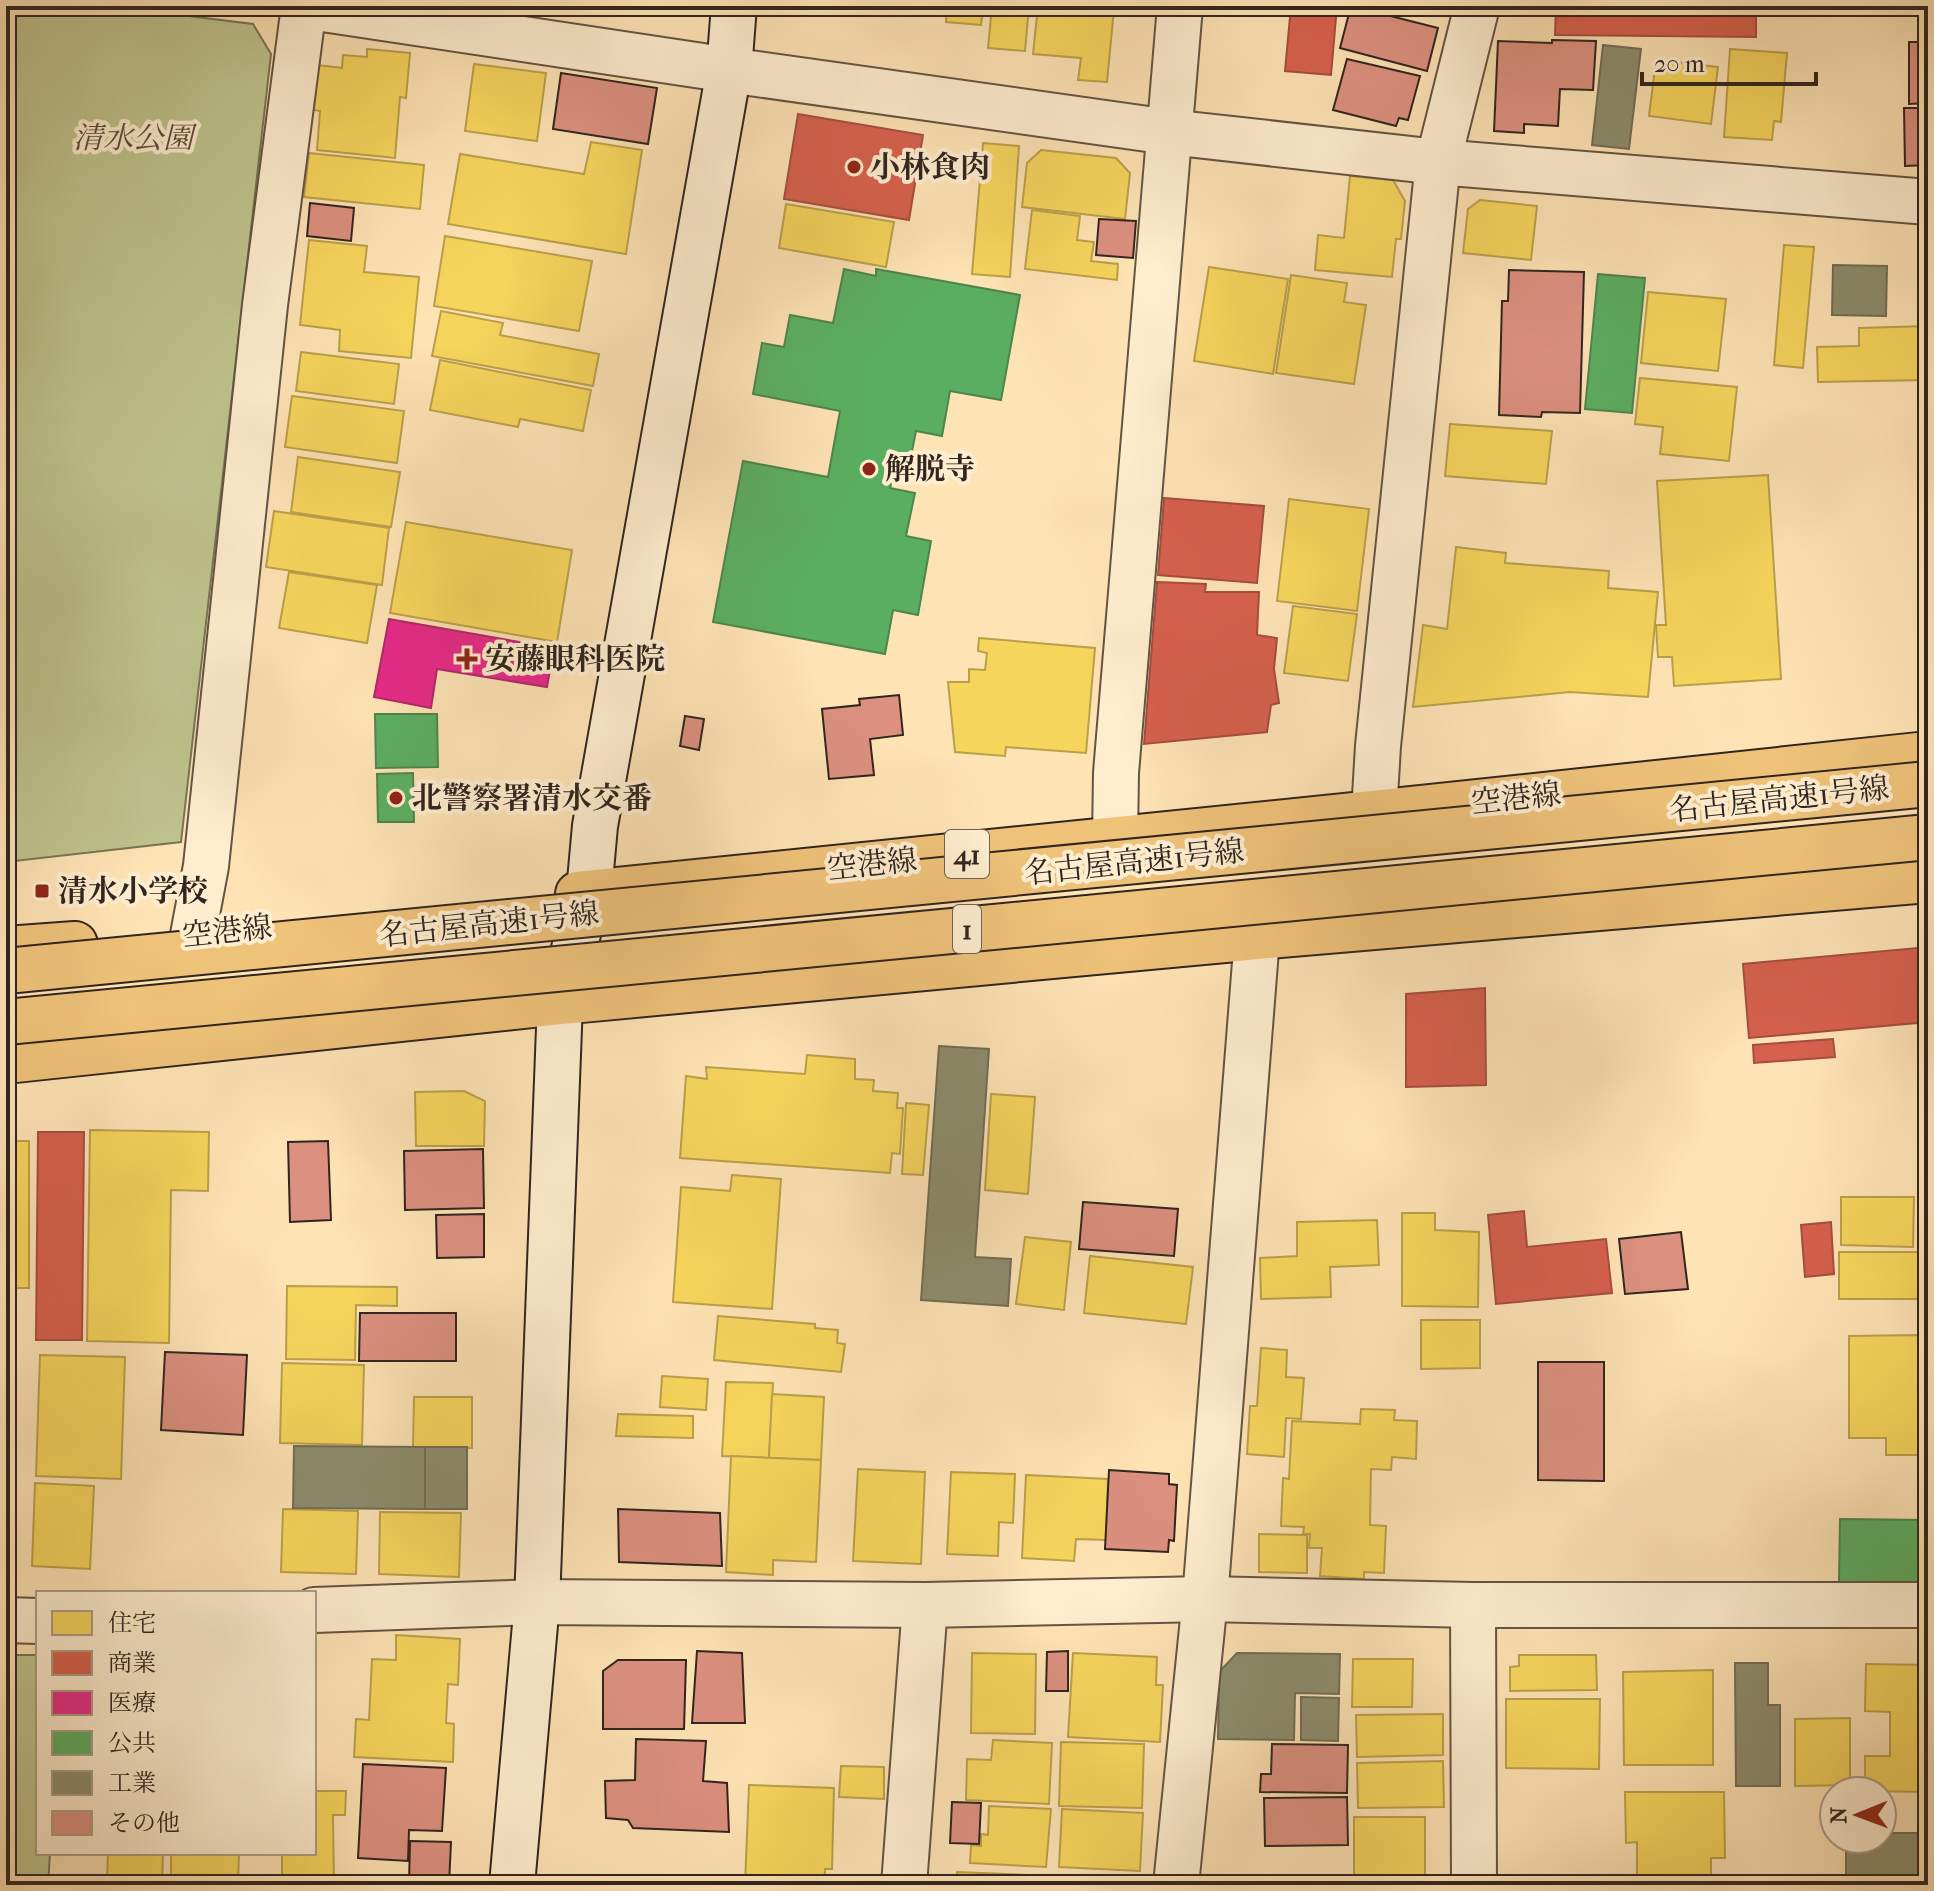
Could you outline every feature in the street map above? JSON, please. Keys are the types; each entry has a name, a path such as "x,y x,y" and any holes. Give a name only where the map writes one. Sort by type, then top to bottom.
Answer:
{"highway":[{"name":"空港線","path":"6,949 193,935 1928,754"},
{"name":"名古屋高速1号線","path":"6,971 1928,784"},
{"name":"名古屋高速1号線","path":"6,1022 1928,837"},
{"path":"6,1061 560,1002 1257,937 1928,880"}],"street":[{"path":"193,935 206,866 265,305 304,6 1169,132 1438,162 1928,202"},
{"path":"512,1885 537,1602 560,1002 589,892 595,826 729,70 734,6"},
{"path":"1115,839 1116,773 1180,6"},
{"path":"1374,813 1378,746 1438,162 1477,6"},
{"path":"1176,1885 1205,1599 1257,937"},
{"path":"316,1610 537,1602 925,1605 1205,1599 1473,1605 1928,1605"},
{"path":"904,1885 925,1605"},
{"path":"1473,1605 1474,1885"},
{"path":"6,1620 36,1621"}],"green space":[{"name":"清水公園","path":"6,6 108,6 253,24 271,54 181,842 6,862"},
{"path":"6,1655 36,1655 36,1855 50,1855 48,1885 6,1885"}],"building: 住宅":[{"path":"947,6 983,6 981,25 946,22"},
{"path":"992,6 1029,6 1025,51 988,48"},
{"path":"1038,6 1114,9 1107,82 1078,80 1081,58 1033,54"},
{"path":"367,49 410,53 406,98 400,97 395,158 317,150 320,111 314,110 318,65 342,68 343,55 367,57"},
{"path":"1730,49 1787,53 1781,122 1774,121 1772,140 1724,137"},
{"path":"1656,60 1718,67 1711,124 1649,116"},
{"path":"474,64 546,73 537,141 465,131"},
{"path":"591,142 642,150 626,254 448,224 460,154 584,174"},
{"path":"983,143 1019,146 1010,277 972,274"},
{"path":"1041,150 1116,158 1130,173 1125,219 1022,207 1027,163"},
{"path":"309,153 424,165 420,209 304,197"},
{"path":"1350,176 1393,180 1405,201 1401,239 1396,239 1392,277 1315,270 1318,235 1344,238"},
{"path":"1480,200 1537,206 1531,260 1463,253 1468,209"},
{"path":"786,204 894,222 886,267 779,248"},
{"path":"1032,210 1080,216 1077,240 1094,242 1091,261 1118,264 1117,280 1025,269"},
{"path":"445,236 592,261 579,331 434,306"},
{"path":"309,240 367,246 364,272 419,277 411,358 339,351 340,330 300,325"},
{"path":"1784,245 1814,247 1803,368 1774,365"},
{"path":"1209,267 1288,279 1273,374 1194,361"},
{"path":"1291,275 1347,283 1344,302 1366,305 1354,384 1276,373"},
{"path":"1648,292 1726,299 1718,371 1641,363"},
{"path":"441,311 503,323 500,335 599,354 593,386 432,356"},
{"path":"1928,326 1928,380 1818,382 1817,347 1859,346 1859,328"},
{"path":"301,352 399,364 394,404 296,391"},
{"path":"440,360 591,390 583,431 520,419 518,427 430,410"},
{"path":"1640,378 1737,387 1729,461 1660,454 1663,427 1635,424"},
{"path":"292,396 404,411 397,463 285,447"},
{"path":"1450,424 1552,431 1546,484 1445,476"},
{"path":"298,457 400,472 391,527 291,512"},
{"path":"1768,475 1781,679 1674,686 1672,657 1658,657 1656,625 1666,625 1657,481"},
{"path":"1289,499 1369,509 1357,611 1277,601"},
{"path":"274,511 389,528 382,585 266,567"},
{"path":"406,522 572,550 557,642 390,613"},
{"path":"1456,547 1506,553 1505,563 1609,571 1608,588 1658,592 1648,697 1570,692 1413,707 1423,625 1447,629"},
{"path":"289,572 377,585 367,643 279,628"},
{"path":"1293,606 1357,614 1348,681 1284,673"},
{"path":"979,638 1095,648 1086,753 1006,747 1005,756 955,752 948,682 969,682 969,669 985,670 987,653 978,651"},
{"path":"807,1055 855,1059 855,1079 874,1080 873,1091 898,1093 897,1108 903,1108 900,1154 892,1153 890,1173 680,1158 686,1076 707,1079 706,1067 805,1074"},
{"path":"464,1091 485,1101 484,1146 416,1146 415,1092"},
{"path":"991,1094 1035,1097 1028,1194 985,1190"},
{"path":"906,1103 929,1105 923,1175 902,1174"},
{"path":"90,1130 209,1132 208,1191 171,1190 169,1343 87,1341"},
{"path":"6,1141 29,1141 29,1288 6,1288"},
{"path":"732,1175 781,1179 772,1309 673,1302 681,1187 730,1191"},
{"path":"1841,1197 1914,1197 1913,1247 1841,1245"},
{"path":"1402,1213 1435,1213 1435,1230 1479,1232 1478,1307 1402,1306"},
{"path":"1377,1220 1379,1265 1330,1267 1331,1297 1261,1299 1260,1258 1297,1256 1297,1222"},
{"path":"1025,1237 1071,1242 1064,1310 1016,1304"},
{"path":"1839,1252 1925,1252 1925,1299 1839,1299"},
{"path":"1090,1256 1193,1267 1186,1324 1084,1313"},
{"path":"287,1286 397,1287 397,1306 356,1305 355,1360 286,1359"},
{"path":"718,1316 815,1324 815,1328 838,1330 837,1343 845,1344 841,1372 714,1360"},
{"path":"1421,1320 1480,1320 1480,1368 1421,1369"},
{"path":"1919,1335 1919,1455 1886,1455 1886,1438 1849,1438 1849,1336"},
{"path":"1261,1348 1287,1350 1286,1377 1304,1378 1301,1419 1286,1418 1284,1457 1247,1454 1250,1406 1257,1406"},
{"path":"40,1355 125,1357 121,1479 36,1476"},
{"path":"282,1363 364,1365 362,1445 280,1443"},
{"path":"662,1376 708,1379 706,1410 660,1407"},
{"path":"726,1382 773,1383 769,1458 722,1456"},
{"path":"772,1394 824,1397 821,1460 769,1458"},
{"path":"414,1397 472,1397 472,1448 413,1447"},
{"path":"1361,1409 1395,1410 1394,1420 1417,1421 1416,1459 1392,1457 1391,1470 1371,1469 1370,1525 1386,1526 1384,1573 1364,1572 1364,1579 1320,1576 1322,1548 1309,1548 1310,1534 1303,1534 1304,1527 1281,1526 1283,1478 1289,1479 1292,1421 1360,1424"},
{"path":"618,1414 693,1416 693,1438 616,1436"},
{"path":"731,1456 821,1460 816,1562 773,1560 773,1575 726,1572"},
{"path":"858,1469 925,1472 921,1564 853,1561"},
{"path":"951,1472 1015,1474 1013,1523 999,1522 998,1556 947,1554"},
{"path":"1026,1475 1108,1479 1106,1540 1076,1539 1074,1561 1022,1558"},
{"path":"35,1483 94,1486 90,1569 32,1566"},
{"path":"283,1509 358,1511 356,1574 281,1572"},
{"path":"380,1512 461,1513 459,1577 379,1574"},
{"path":"1259,1534 1307,1535 1307,1573 1259,1572"},
{"path":"396,1635 460,1639 458,1685 448,1684 446,1723 454,1724 453,1762 354,1757 356,1719 369,1720 372,1659 396,1660"},
{"path":"972,1653 1036,1654 1035,1734 971,1733"},
{"path":"1073,1653 1157,1657 1156,1685 1163,1685 1160,1742 1068,1737"},
{"path":"1519,1655 1596,1655 1597,1690 1510,1691 1510,1667 1519,1666"},
{"path":"1353,1659 1413,1659 1412,1707 1352,1707"},
{"path":"1866,1664 1928,1665 1928,1792 1898,1792 1898,1775 1865,1775 1865,1756 1890,1756 1890,1712 1865,1711"},
{"path":"1713,1670 1713,1765 1624,1765 1623,1672"},
{"path":"1506,1699 1600,1699 1599,1769 1506,1768"},
{"path":"1443,1714 1443,1755 1357,1757 1356,1715"},
{"path":"1850,1718 1850,1775 1818,1775 1818,1786 1795,1786 1795,1719"},
{"path":"993,1740 1052,1743 1049,1804 966,1800 967,1759 991,1760"},
{"path":"1061,1742 1144,1744 1142,1808 1059,1806"},
{"path":"1443,1761 1444,1807 1358,1808 1357,1763"},
{"path":"841,1766 884,1767 884,1799 839,1797"},
{"path":"749,1785 834,1788 832,1869 825,1869 824,1885 745,1885"},
{"path":"316,1791 346,1791 345,1815 333,1815 334,1885 282,1885 282,1855 316,1855"},
{"path":"1625,1792 1724,1792 1725,1858 1711,1858 1711,1885 1637,1885 1637,1842 1626,1843"},
{"path":"989,1806 1051,1809 1046,1867 970,1863 971,1845 981,1846 981,1834 988,1835"},
{"path":"1062,1809 1143,1813 1140,1871 1059,1867"},
{"path":"1354,1817 1425,1817 1425,1885 1354,1885"},
{"path":"108,1855 163,1855 162,1885 119,1885 119,1880 107,1879"},
{"path":"171,1855 239,1855 238,1885 171,1885"},
{"path":"957,1872 1050,1876 1049,1885 956,1885"}],"building: 商業":[{"path":"1291,6 1337,6 1331,75 1285,71"},
{"path":"1556,6 1756,6 1756,37 1555,35"},
{"name":"小林食肉","path":"798,114 923,135 909,220 784,199"},
{"path":"1164,498 1264,506 1257,583 1158,575"},
{"path":"1157,582 1206,584 1205,592 1259,592 1257,635 1277,638 1274,669 1279,703 1271,705 1267,732 1144,744"},
{"path":"1928,947 1928,1022 1749,1038 1743,964"},
{"path":"1485,988 1486,1085 1406,1087 1406,994"},
{"path":"1833,1039 1835,1057 1754,1063 1753,1045"},
{"path":"38,1132 84,1132 82,1340 36,1340"},
{"path":"1524,1211 1527,1247 1606,1239 1612,1293 1496,1304 1488,1215"},
{"path":"1831,1222 1834,1274 1805,1277 1801,1225"}],"building: 医療":[{"name":"安藤眼科医院","path":"389,619 554,648 547,687 437,669 431,708 374,697"}],"building: 公共":[{"name":"解脱寺","path":"844,269 876,276 876,269 1020,295 1001,400 950,391 942,436 916,431 906,481 892,479 890,488 915,493 906,536 931,541 918,615 893,610 885,654 713,622 743,461 828,477 840,411 753,394 762,343 784,347 790,315 833,323"},
{"path":"1598,274 1645,278 1632,413 1585,409"},
{"path":"375,714 437,714 438,767 376,768"},
{"name":"北警察署清水交番","path":"413,773 414,822 378,822 377,774"},
{"path":"1840,1519 1928,1520 1928,1583 1839,1583"}],"building: 工業":[{"path":"1603,45 1641,49 1629,149 1592,145"},
{"path":"1833,265 1887,266 1886,316 1832,315"},
{"path":"939,1046 989,1049 975,1257 1011,1259 1008,1306 921,1300"},
{"path":"294,1446 425,1447 425,1509 293,1508"},
{"path":"425,1447 467,1447 467,1509 425,1509"},
{"path":"1237,1653 1340,1654 1339,1694 1295,1693 1294,1740 1218,1739 1219,1672"},
{"path":"1735,1663 1768,1663 1768,1705 1780,1705 1780,1786 1736,1786"},
{"path":"1301,1697 1339,1698 1338,1741 1301,1740"},
{"path":"1898,1833 1928,1833 1928,1885 1846,1885 1846,1855 1898,1855"}],"building: その他":[{"path":"1351,6 1438,28 1427,71 1340,48"},
{"path":"1552,40 1596,41 1593,90 1560,89 1558,126 1524,124 1524,133 1494,131 1498,41 1552,43"},
{"path":"1909,42 1928,42 1928,103 1909,104"},
{"path":"1347,59 1420,76 1408,120 1399,118 1396,126 1333,110"},
{"path":"561,73 657,88 648,144 553,129"},
{"path":"1904,108 1928,108 1928,165 1905,166"},
{"path":"310,203 354,208 351,241 307,236"},
{"path":"1099,219 1136,221 1133,258 1096,255"},
{"path":"1509,270 1584,272 1580,413 1542,412 1541,417 1499,415 1502,301 1508,301"},
{"path":"899,695 903,735 870,739 874,775 829,779 822,709 860,705 859,699"},
{"path":"685,716 704,719 699,750 680,746"},
{"path":"328,1141 331,1220 290,1222 288,1142"},
{"path":"483,1149 484,1208 405,1210 404,1151"},
{"path":"1083,1202 1178,1209 1174,1256 1079,1249"},
{"path":"484,1214 484,1257 437,1258 436,1215"},
{"path":"1681,1232 1688,1289 1625,1294 1619,1239"},
{"path":"360,1313 456,1313 456,1361 359,1361"},
{"path":"165,1352 247,1355 243,1435 161,1430"},
{"path":"1538,1362 1604,1362 1604,1481 1538,1480"},
{"path":"1109,1470 1169,1474 1169,1484 1177,1485 1174,1541 1169,1540 1168,1552 1105,1549"},
{"path":"618,1509 720,1513 722,1566 619,1562"},
{"path":"697,1651 742,1653 745,1723 692,1723"},
{"path":"1068,1651 1068,1691 1046,1691 1047,1652"},
{"path":"618,1660 686,1660 684,1729 603,1729 603,1671"},
{"path":"636,1739 706,1741 703,1781 727,1783 729,1832 633,1828 628,1820 606,1818 605,1781 635,1780"},
{"path":"1272,1744 1348,1745 1347,1793 1260,1792 1261,1774 1271,1774"},
{"path":"363,1764 446,1768 442,1831 409,1830 408,1861 358,1858"},
{"path":"1347,1797 1348,1845 1265,1846 1264,1798"},
{"path":"952,1802 981,1803 979,1844 950,1843"},
{"path":"410,1841 451,1842 449,1884 409,1883"}],"place":[{"name":"小林食肉","path":"854,167"},
{"name":"解脱寺","path":"869,469"},
{"name":"安藤眼科医院","path":"467,659"},
{"name":"北警察署清水交番","path":"396,798"},
{"name":"清水小学校","path":"42,891"}]}
